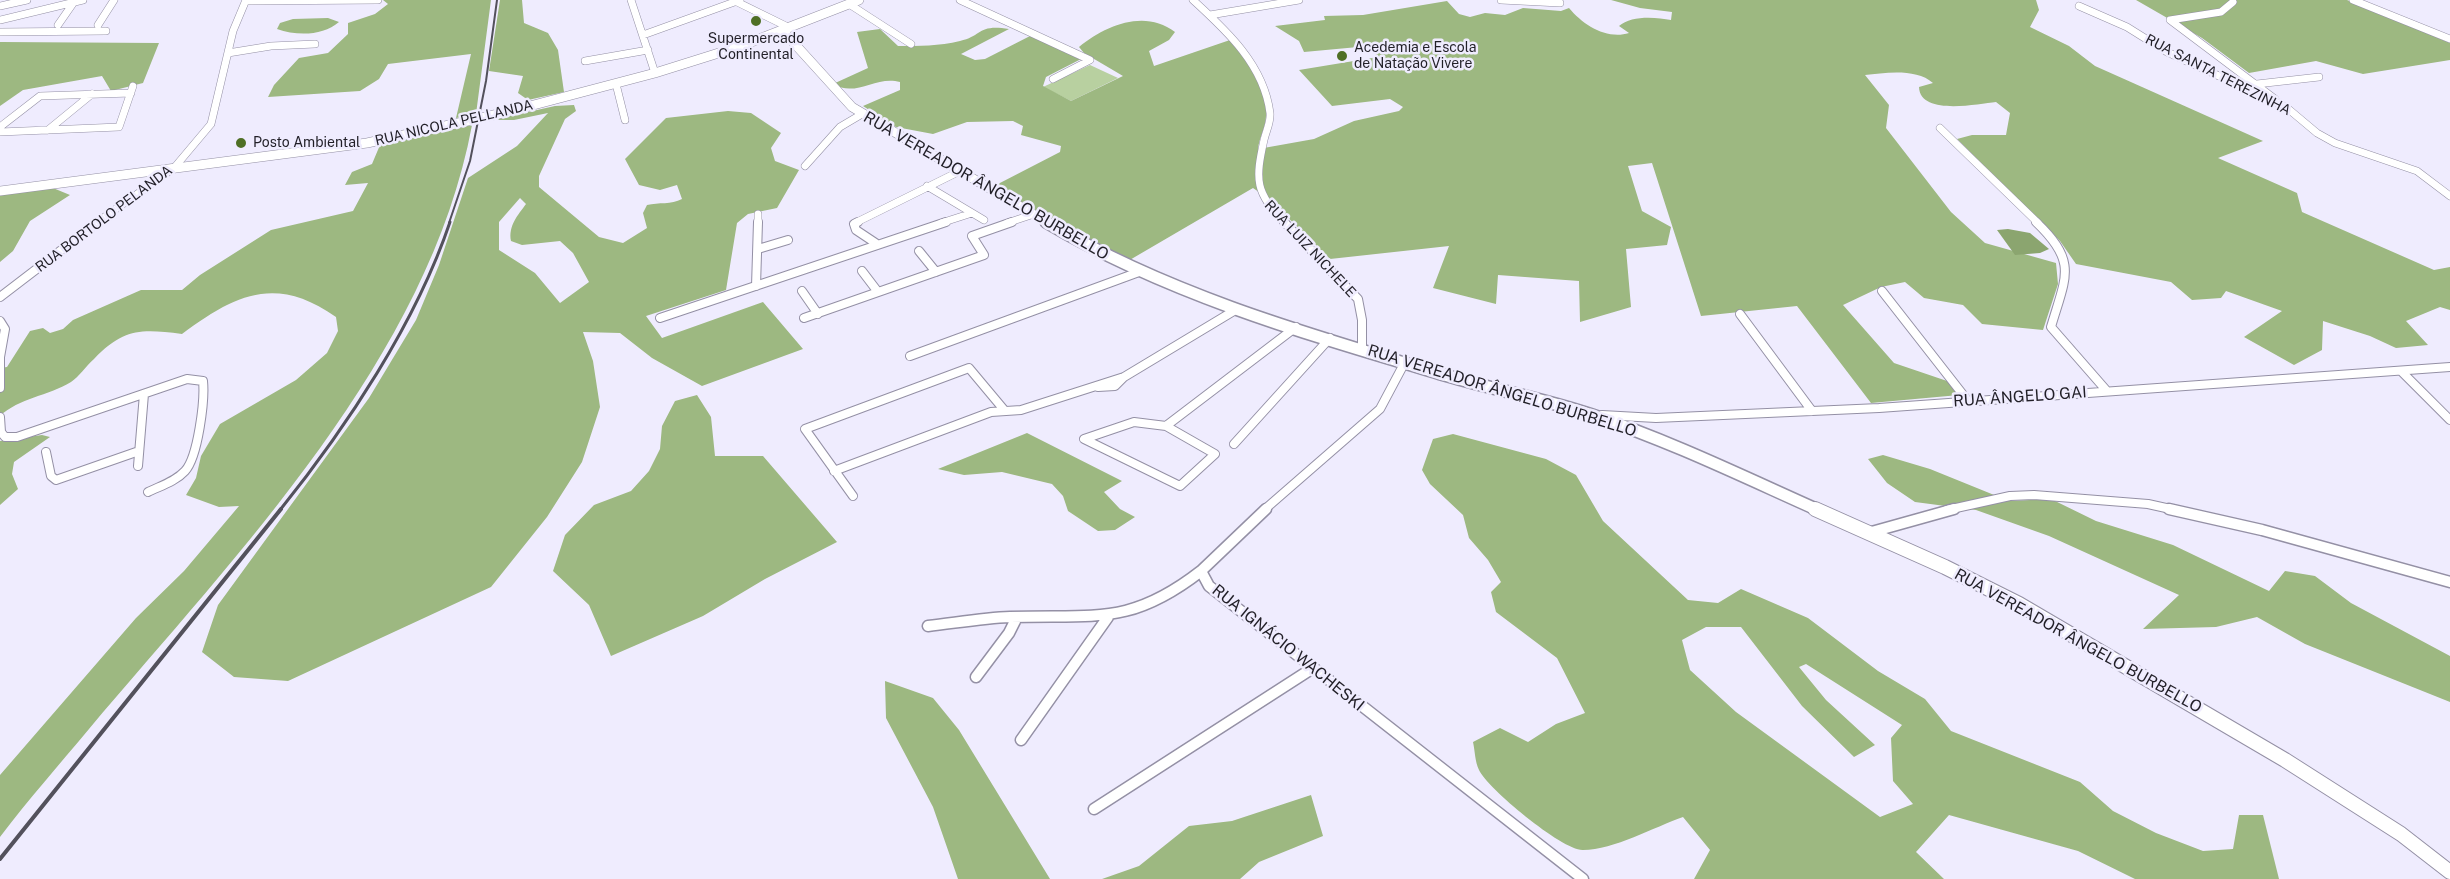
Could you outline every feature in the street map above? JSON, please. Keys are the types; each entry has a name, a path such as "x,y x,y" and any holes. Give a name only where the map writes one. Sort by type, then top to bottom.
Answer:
{"main road":[{"name":"RUA NICOLA PELLANDA","path":"0,191 367,143 454,124 655,73 787,30 859,0"},
{"name":"RUA VEREADOR ÂNGELO BURBELLO","path":"787,30 841,98 862,114 1098,253 1140,272 1237,309 1405,362 1590,414 1655,437 1866,534 1945,567 2019,604 2313,777 2401,834 2450,872"}],"street":[{"path":"0,6 27,0"},
{"path":"0,20 83,0"},
{"path":"98,25 114,0"},
{"path":"246,1 378,0"},
{"path":"631,0 655,73"},
{"path":"960,0 1090,60 1053,79"},
{"name":"RUA LUIZ NICHELE","path":"1193,0 1250,58 1263,87 1270,117 1258,168 1257,187 1260,196 1358,299 1362,320 1362,348"},
{"path":"1210,15 1299,0"},
{"path":"1501,0 1560,3"},
{"path":"2353,0 2450,39"},
{"name":"RUA BORTOLO PELANDA","path":"0,297 127,200 174,168 211,124 233,31 246,1"},
{"path":"643,35 736,1 787,30"},
{"path":"58,25 74,2"},
{"path":"2233,2 2222,12 2170,20 2286,107"},
{"path":"849,4 911,44"},
{"name":"RUA SANTA TEREZINHA","path":"2079,6 2127,27 2177,57 2286,107 2318,133 2335,143 2417,171 2450,196"},
{"path":"14,25 24,14"},
{"path":"0,32 105,31"},
{"path":"228,53 271,46 315,44"},
{"path":"585,61 648,50"},
{"path":"2257,84 2319,77"},
{"path":"616,84 625,120"},
{"path":"0,127 40,96 132,90 119,127 0,132"},
{"path":"48,130 92,94"},
{"path":"805,166 840,127 862,114"},
{"path":"1940,128 2056,241 2065,253 2065,279 2051,327 2106,390"},
{"path":"877,244 856,230 854,224 958,172"},
{"path":"927,186 984,220"},
{"path":"660,318 972,213"},
{"path":"756,286 758,214"},
{"path":"804,318 984,255 972,236 1031,215"},
{"path":"758,249 788,240"},
{"path":"919,251 936,272"},
{"path":"862,271 878,292"},
{"path":"910,356 1140,272"},
{"path":"802,291 818,314"},
{"path":"1882,291 1968,401"},
{"path":"834,471 991,412 1021,410 1096,387 1114,386 1124,377 1237,309"},
{"path":"1740,314 1812,411"},
{"path":"0,321 5,329 0,357 0,388"},
{"path":"1166,426 1296,327"},
{"path":"1234,444 1330,338"},
{"name":"RUA IGNÁCIO WACHESKI","path":"1405,362 1380,410 1238,532 1201,571 1209,586 1578,877"},
{"name":"RUA ÂNGELO GAI","path":"1590,414 1656,418 1812,411 2450,367"},
{"path":"853,496 805,429 969,368 1005,411"},
{"path":"2402,372 2450,420"},
{"path":"0,417 1,432 5,437 17,437 193,378 203,381 206,394 187,468 170,481 148,492"},
{"path":"138,466 144,394"},
{"path":"1655,437 1656,418"},
{"path":"1137,420 1149,420 1166,426 1215,454 1180,486 1084,439 1137,420"},
{"path":"46,452 51,476 56,480 139,451"},
{"path":"1866,534 1948,510 2010,496 2034,495 2118,501 2148,504 2262,530 2450,582"},
{"path":"928,626 1017,617 1108,617 1147,609 1176,592 1201,571"},
{"path":"976,677 1017,617"},
{"path":"1021,740 1108,617"},
{"path":"1094,809 1313,668"}],"shaded area":[{"path":"383,0 491,0 476,114 456,118 471,54 388,64 379,79 360,91 268,97 274,85 299,58 328,53 348,34 348,23 375,14 388,4"},
{"path":"500,0 522,0 524,23 548,33 558,50 564,92 528,100 518,93 523,76 489,71"},
{"path":"1611,0 2036,0 2039,10 2030,27 2069,46 2095,66 2263,141 2218,158 2297,193 2302,212 2434,270 2450,267 2450,310 2440,307 2406,321 2428,345 2396,348 2370,336 2323,321 2322,350 2294,365 2244,337 2282,311 2226,291 2221,298 2192,300 2171,282 2076,264 2060,241 1957,139 1972,135 2006,135 2010,113 1996,102 1964,106 1939,105 1929,102 1922,96 1919,87 1933,83 1926,78 1909,73 1865,75 1889,105 1886,128 1951,212 1985,243 2056,263 2058,284 2043,330 1982,324 1963,305 1924,298 1905,282 1881,287 1843,305 1894,363 1950,382 1959,395 1871,403 1797,306 1701,316 1652,163 1628,166 1642,211 1671,227 1667,245 1626,249 1631,307 1580,322 1579,281 1498,275 1496,304 1433,288 1449,246 1330,259 1269,199 1253,188 1128,261 1006,194 998,184 1060,152 1061,146 1021,135 1023,126 1013,121 967,122 933,134 896,127 863,106 900,90 900,82 883,81 850,89 833,84 868,68 857,32 880,29 898,46 921,46 960,41 985,29 999,28 1009,29 961,54 975,60 985,59 1032,35 1083,58 1046,77 1043,86 1071,101 1123,76 1084,53 1079,47 1113,27 1139,21 1151,22 1163,25 1175,32 1169,40 1149,51 1154,66 1230,40 1255,75 1264,94 1266,120 1258,149 1314,139 1354,121 1399,111 1403,107 1390,99 1332,106 1299,70 1378,57 1369,46 1304,52 1299,41 1275,26 1325,20 1324,16 1363,15 1447,1 1459,14 1470,17 1485,13 1505,15 1523,8 1561,11 1569,8 1596,30 1621,35 1629,33 1619,26 1630,20 1651,18 1671,20 1672,12 1640,8"},
{"path":"2136,0 2347,0 2450,43 2450,60 2363,74 2316,61 2249,73 2202,38"},
{"path":"328,18 339,22 333,27 310,33 301,34 277,29 280,23 293,19"},
{"path":"0,42 159,43 143,83 111,91 102,76 23,90 0,106"},
{"path":"1090,65 1118,78 1071,101 1043,87"},
{"path":"574,105 576,111 565,119 539,176 539,187 599,237 623,243 647,228 643,213 647,205 682,199 677,185 660,190 639,185 625,159 666,118 728,111 751,113 781,133 771,148 775,161 799,170 777,208 748,214 737,223 726,290 646,316 662,338 763,302 803,349 702,386 652,358 620,333 583,332 593,361 600,407 582,462 547,517 491,587 288,681 234,677 202,652 218,605 369,398 416,320 439,265 468,178 517,146 548,113 514,120 492,120 555,106","holes":["520,198 526,204 512,226 511,241 522,245 560,241 573,253 589,282 560,303 535,273 499,250 499,222"]},
{"path":"472,125 449,210 415,293 371,372 320,448 264,522 0,837 0,775 136,618 184,571 239,506 219,507 186,495 196,478 201,456 220,424 296,380 327,353 338,331 336,317 314,304 294,296 275,293 257,295 220,309 182,334 155,331 124,336 105,349 71,382 16,405 0,416 0,368 7,367 30,331 43,328 50,333 63,329 73,320 141,290 182,290 200,275 271,230 353,211 368,183 345,185 352,172 372,164 380,145"},
{"path":"53,188 70,195 30,221 13,251 0,262 0,194"},
{"path":"2008,229 2030,233 2049,249 2040,253 2015,255 1997,230"},
{"path":"697,395 711,417 715,456 763,456 837,542 765,579 703,616 611,656 589,605 553,571 565,535 594,505 631,491 649,471 660,449 662,426 675,401"},
{"path":"1027,433 1122,481 1104,492 1120,509 1135,517 1115,530 1098,531 1068,511 1063,496 1052,484 1002,472 964,475 938,469"},
{"path":"1453,434 1546,459 1576,475 1603,521 1688,600 1718,603 1741,589 1808,618 1878,671 1925,699 1951,731 2080,782 2113,811 2156,833 2203,851 2233,849 2239,815 2263,815 2279,879 2135,879 2078,851 1949,815 1916,852 1944,879 1694,879 1710,850 1683,817 1608,846 1583,850 1573,848 1526,817 1485,779 1479,770 1473,742 1500,728 1528,742 1556,724 1585,713 1557,658 1496,612 1491,592 1501,582 1488,560 1469,538 1463,515 1430,484 1422,470 1433,439","holes":["1706,627 1741,627 1802,706 1854,757 1875,745 1826,700 1799,667 1806,664 1902,725 1891,738 1893,781 1913,804 1880,817 1736,712 1690,670 1682,640"]},
{"path":"42,435 50,437 14,462 12,474 18,489 0,505 0,441"},
{"path":"1883,455 1930,469 2009,501 2051,499 2096,521 2173,545 2269,591 2285,571 2315,576 2351,603 2450,656 2450,702 2305,644 2257,617 2216,627 2143,629 2179,595 2049,536 1976,510 1915,502 1887,483 1868,459"},
{"path":"885,681 933,698 959,730 1050,879 958,879 933,807 886,718"},
{"path":"1311,795 1323,836 1259,862 1240,879 1102,879 1139,866 1189,826 1232,821"}],"railway":[{"path":"449,223 470,161 486,81 497,0"},
{"path":"280,510 330,445 399,336 436,260 450,222"},
{"path":"0,859 281,509"}],"place":[{"name":"Supermercado Continental","path":"756,21"},
{"name":"Acedemia e Escola de Natação Vivere","path":"1342,56"},
{"name":"Posto Ambiental","path":"241,143"}]}
